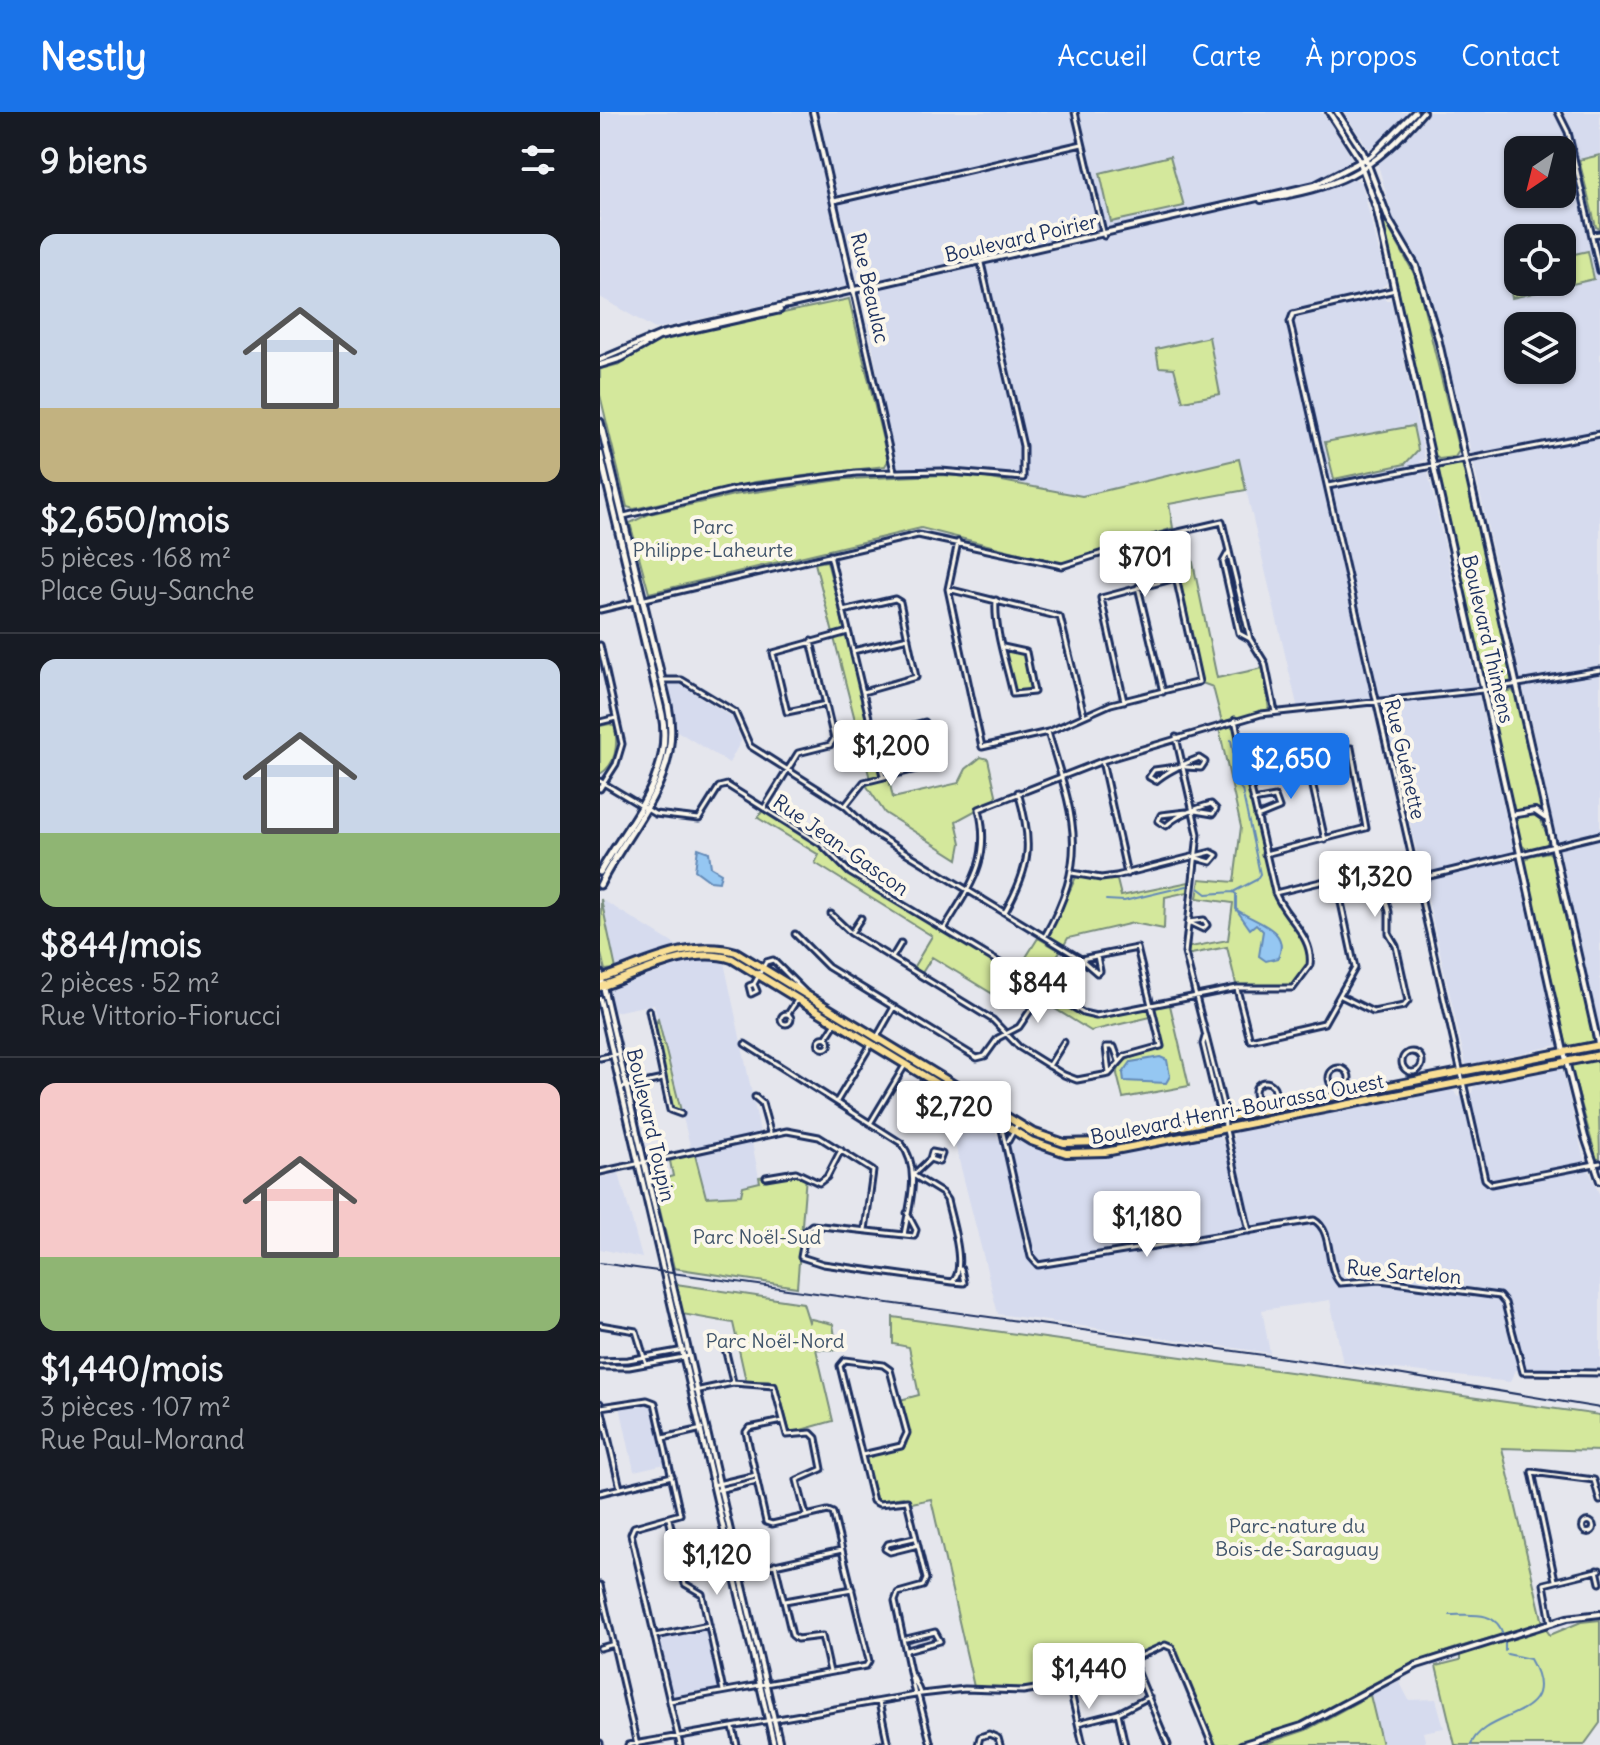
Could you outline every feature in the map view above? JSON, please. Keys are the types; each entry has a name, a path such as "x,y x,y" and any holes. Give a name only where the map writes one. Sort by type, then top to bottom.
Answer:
{"main road":[{"path":"600,422 619,517 671,721 671,754 663,779 600,872"},
{"path":"600,453 619,517"},
{"path":"600,885 658,775 665,736 639,600"},
{"name":"Boulevard Henri-Bourassa Ouest","path":"601,981 698,948 729,950 1016,1127 1043,1147 1084,1154 1567,1061 1600,1049"},
{"name":"Boulevard Henri-Bourassa Ouest","path":"802,994 837,1020 875,1039 906,1063 945,1083 1000,1121 1049,1140 1084,1144 1223,1118 1268,1105 1342,1095 1564,1052 1600,1049"}],"street":[{"name":"Rue Beaulac","path":"813,112 894,471"},
{"path":"1075,112 1104,236"},
{"name":"Boulevard Thimens","path":"1329,112 1360,163 1375,202 1564,1052 1600,1181"},
{"name":"Boulevard Thimens","path":"1337,112 1367,162 1389,220 1421,278 1600,1049"},
{"name":"Boulevard Poirier","path":"600,363 661,334 1321,188 1363,169 1415,112"},
{"name":"Boulevard Poirier","path":"1251,202 1322,183 1367,162 1390,148 1423,112"},
{"path":"1558,112 1568,132 1600,271"},
{"path":"834,201 1082,144"},
{"path":"1592,235 1600,234"},
{"path":"619,517 736,489 894,471 972,473 1020,480 1025,475 1023,446 981,263"},
{"name":"Rue Guénette","path":"1395,290 1293,314 1290,322 1463,1081 1488,1183 1600,1163"},
{"path":"1328,486 1600,434"},
{"path":"600,610 918,535 1062,566 1222,522 1250,639 1265,663 1275,712"},
{"path":"958,542 948,589 982,747 1048,732 1124,701 1196,685 1199,679 1167,536"},
{"path":"1229,551 1223,562 1239,633 1250,639"},
{"path":"830,555 883,776"},
{"path":"1124,701 1101,598 1176,578"},
{"path":"1138,587 1163,692"},
{"path":"948,589 1060,617 1084,715"},
{"path":"843,611 898,599 908,638 916,674 914,680 863,692"},
{"path":"996,600 1003,647 1013,694 1029,695 1035,688 1026,652 1012,646 1003,647"},
{"path":"826,704 791,713 784,708 773,653 848,632"},
{"path":"853,651 908,638"},
{"path":"764,808 798,753 833,743 811,641"},
{"path":"600,645 602,667 622,744 620,755 600,789"},
{"path":"944,929 982,859 984,846 979,809 1018,792 1102,761 1235,720 1275,712 1483,690 1600,670"},
{"path":"662,680 684,680 735,712 750,746 845,806 872,832 1045,936 1097,973 1100,971 1097,955"},
{"path":"600,722 617,718"},
{"name":"Rue Jean-Gascon","path":"643,808 661,815 699,819 723,785 821,844 850,873 1090,1016 1237,988 1293,988 1310,965 1307,941 1275,893 1235,720"},
{"path":"873,735 925,722"},
{"path":"1045,936 1060,909 1072,873 1074,828 1048,732"},
{"path":"1176,737 1195,811 1197,858 1185,953 1205,1037 1203,1044 1249,1231"},
{"path":"1245,765 1305,751 1351,748 1366,828 1265,854"},
{"path":"1305,751 1325,840"},
{"path":"1184,766 1154,770 1149,777 1156,781 1184,766 1199,758 1205,762 1201,768 1184,766"},
{"path":"1102,761 1127,874"},
{"path":"845,806 861,784 933,765"},
{"path":"602,782 643,808"},
{"path":"1005,912 1028,860 1028,824 1018,792"},
{"path":"1253,801 1275,797 1279,808 1257,817"},
{"path":"1195,811 1161,815 1158,821 1166,826 1195,811 1211,804 1216,809 1213,814 1195,811"},
{"path":"1511,815 1535,811 1547,820"},
{"path":"1417,879 1600,835"},
{"path":"1072,873 1101,878 1197,858"},
{"path":"1275,893 1374,869 1379,872 1389,912 1389,934 1396,946 1408,1001 1404,1006 1373,1012 1341,996"},
{"path":"1237,988 1248,1037 1254,1041 1321,1025 1355,968 1336,879"},
{"path":"831,914 851,933 993,1020 1006,1035 1049,1066 1077,1080 1109,1074 1125,1056 1161,1046 1137,948 1081,959"},
{"path":"851,933 861,918"},
{"path":"795,934 824,965 977,1058 985,1056 994,1041 1026,1018 1044,990"},
{"path":"892,958 901,943"},
{"path":"754,984 762,970"},
{"name":"Boulevard Toupin","path":"601,981 777,1745"},
{"path":"788,1014 802,994"},
{"name":"Boulevard Toupin","path":"600,999 616,1054"},
{"path":"837,1101 894,1007"},
{"path":"649,1010 671,1113 681,1114"},
{"path":"826,1038 837,1020"},
{"path":"1049,1066 1064,1042"},
{"path":"745,1044 901,1143 910,1157 913,1175 904,1235"},
{"path":"1109,1074 1106,1047 1114,1047 1119,1061"},
{"name":"Boulevard Henri-Bourassa Ouest","path":"1417,1053 1422,1059 1421,1067 1413,1071 1401,1066 1406,1054 1417,1053"},
{"path":"600,1058 616,1054"},
{"path":"871,1122 906,1063"},
{"name":"Boulevard Henri-Bourassa Ouest","path":"1344,1069 1350,1079 1340,1086 1332,1086 1328,1077 1333,1071 1344,1069"},
{"name":"Boulevard Henri-Bourassa Ouest","path":"1413,1071 1416,1081"},
{"path":"624,1087 663,1079"},
{"name":"Boulevard Henri-Bourassa Ouest","path":"1267,1082 1274,1087 1274,1097 1268,1105 1255,1097 1258,1084 1267,1082"},
{"path":"932,1103 945,1083"},
{"name":"Boulevard Henri-Bourassa Ouest","path":"1340,1086 1342,1095"},
{"path":"755,1097 762,1103 770,1133"},
{"name":"Rue Sartelon","path":"1000,1121 1008,1141 1031,1257 1040,1266 1131,1248 1316,1220 1322,1226 1335,1277 1340,1283 1383,1280 1501,1297 1523,1372 1600,1373"},
{"path":"1008,1141 1016,1127"},
{"path":"600,1172 770,1133 809,1133 873,1171 865,1231"},
{"path":"766,1177 796,1172 819,1183 841,1150"},
{"path":"913,1175 930,1159"},
{"path":"907,1213 916,1230 914,1236 812,1225 806,1230 800,1254 803,1259 965,1282 945,1196 913,1175"},
{"path":"952,1282 959,1275 960,1268"},
{"path":"600,1325 636,1331 646,1364"},
{"path":"733,1383 725,1348 735,1342"},
{"path":"600,1361 686,1353"},
{"path":"600,1367 646,1364 686,1353"},
{"path":"862,1455 901,1446 907,1433 887,1367 845,1360 840,1366 873,1501 879,1504 907,1501 918,1545 926,1583 896,1596 931,1745"},
{"path":"694,1392 733,1383 773,1385 790,1437 811,1433 816,1438 822,1469 797,1480 806,1515"},
{"path":"620,1488 600,1405 647,1400 655,1403 680,1514 632,1528 680,1745"},
{"path":"670,1701 866,1666 869,1661 832,1511 772,1524 766,1522 746,1432 749,1428 783,1421"},
{"path":"663,1438 703,1429"},
{"path":"1555,1580 1532,1472 1594,1480 1600,1501"},
{"path":"717,1487 756,1475"},
{"path":"600,1493 672,1476"},
{"path":"717,1487 757,1481"},
{"path":"668,1518 687,1587 702,1594 723,1691"},
{"path":"1593,1525 1600,1524"},
{"path":"916,1537 888,1544 885,1549 890,1552 918,1545"},
{"path":"677,1555 730,1543"},
{"path":"737,1573 842,1550"},
{"path":"775,1564 794,1638 822,1636 830,1672"},
{"path":"1551,1623 1544,1584 1598,1570 1600,1583"},
{"path":"600,1585 637,1744"},
{"path":"783,1601 852,1589"},
{"path":"1241,1745 1305,1724 1417,1665 1551,1623 1600,1614"},
{"path":"655,1636 709,1625"},
{"path":"904,1639 935,1632 940,1641 907,1650"},
{"path":"600,1648 614,1644"},
{"path":"628,1745 918,1695 965,1689 1023,1691 1069,1684 1098,1677 1165,1645 1172,1648 1212,1745"},
{"path":"1133,1661 1168,1745"},
{"path":"1069,1684 1083,1745"},
{"path":"1078,1723 1118,1713 1149,1697"},
{"path":"877,1745 888,1744 879,1702"},
{"path":"1118,1713 1125,1745"},
{"path":"733,1728 737,1745"},
{"path":"978,1745 980,1737 989,1734 998,1738 1000,1745"}],"shaded area":[{"path":"600,112 809,112 848,286 655,329 600,297"},
{"path":"813,112 1321,112 1330,123 1352,159 1348,165 1356,180 1361,181 1387,283 1382,287 1385,300 1391,300 1425,459 1420,461 1423,472 1428,472 1558,1045 1466,1065 1404,796 1377,701 1298,709 1239,460 1082,496 1030,486 1010,477 945,468 894,471 864,296"},
{"path":"1344,112 1552,112 1565,136 1504,136 1504,208 1576,208 1576,186 1589,242 1600,240 1600,1035 1471,452 1426,276 1393,217 1373,148 1368,148"},
{"path":"1564,112 1600,112 1600,155 1579,160 1576,136 1572,136"},
{"path":"678,683 732,717 741,741 729,763 677,731 669,684"},
{"path":"601,899 679,947 616,969"},
{"path":"711,959 724,962 761,1136 751,1138 760,1182 741,1195 706,1197 694,1151 716,1145 691,1149 654,1004 600,1015 600,995 609,989 687,963"},
{"path":"1559,1068 1563,1072 1583,1156 1600,1196 1600,1369 1516,1370 1510,1382 1343,1363 1330,1300 1262,1310 1270,1353 998,1314 943,1097 947,1095 993,1124 1001,1146 1017,1140 1056,1157 1074,1160 1219,1134 1223,1141 1234,1139 1234,1131 1452,1089 1459,1097 1472,1093 1474,1085"},
{"path":"619,1173 642,1258 600,1249 600,1178"},
{"path":"647,1400 655,1403 669,1463 634,1471 620,1406"},
{"path":"709,1625 723,1691 670,1701 655,1636"},
{"path":"1399,1681 1409,1700 1436,1699 1444,1728 1423,1732 1426,1744 1382,1745 1370,1695"}],"green space":[{"path":"1600,155 1600,229 1596,227 1579,160"},
{"path":"1170,156 1184,206 1111,222 1100,173"},
{"path":"1368,173 1389,228 1417,279 1459,451 1455,457 1439,459 1434,455 1387,239"},
{"path":"1588,251 1594,279 1576,283 1576,254"},
{"path":"849,299 888,461 885,466 755,482 634,509 627,507 600,395 600,369 620,364 657,340"},
{"path":"1209,337 1220,394 1183,401 1174,368 1159,367 1156,349"},
{"path":"1413,426 1418,450 1405,464 1334,479 1325,442"},
{"name":"Parc Philippe-Laheurte","path":"1239,459 1246,490 1169,504 1173,528 1062,564 921,528 649,593 630,523 649,514 734,495 847,479 943,475 986,478 1082,496"},
{"path":"1458,463 1465,467 1512,682 1485,684 1437,472 1441,467"},
{"path":"1182,532 1188,558 1192,558 1217,678 1263,668 1269,710 1222,722 1213,687 1199,682 1167,536"},
{"path":"1227,556 1247,632 1245,635 1240,632 1224,562"},
{"path":"827,561 881,772 878,777 888,775 893,798 959,783 966,769 981,757 988,759 997,799 956,821 961,843 958,859 885,813 864,782 870,779 815,563"},
{"path":"1010,649 1025,654 1031,691 1019,694 1014,689 1006,654"},
{"path":"1515,690 1543,812 1539,815 1549,840 1546,845 1528,850 1521,845 1488,694"},
{"path":"1235,720 1279,903 1307,941 1310,965 1293,988 1237,988 1227,947 1186,955 1185,948 1228,940 1233,903 1197,898 1200,879 1234,882 1241,827 1218,724"},
{"path":"610,724 615,727 615,754 610,765 600,774 600,726"},
{"path":"764,808 821,844 850,873 1090,1016 1169,1001 1189,1086 1123,1098 1117,1074 1121,1062 1161,1046 1155,1016 1091,1031 1021,988 1011,1005 932,957 922,973 913,968 932,936 815,863 819,855 758,818"},
{"path":"1548,852 1553,856 1594,1041 1567,1047 1525,862 1529,856"},
{"path":"1076,877 1117,880 1121,896 1189,882 1188,892 1165,897 1164,929 1133,923 1068,938 1063,947 1049,935"},
{"path":"601,899 616,969 605,970 600,950"},
{"path":"1038,938 1060,951 1040,984 1018,970"},
{"path":"658,1019 681,1111 672,1107 654,1028"},
{"path":"1598,1060 1600,1159 1597,1160 1570,1064"},
{"name":"Parc Noël-Sud","path":"694,1151 706,1197 741,1195 743,1186 760,1182 759,1177 787,1172 806,1175 797,1287 674,1268 653,1182 673,1176 670,1161"},
{"name":"Parc Noël-Nord","path":"676,1284 803,1303 809,1322 811,1319 833,1324 837,1350 816,1349 833,1421 790,1433 777,1385 768,1381 746,1381 733,1323 682,1314"},
{"name":"Parc-nature du Bois-de-Saraguay","path":"893,1317 1600,1415 1600,1451 1502,1448 1543,1623 1425,1659 1298,1725 1272,1735 1216,1745 1174,1647 1169,1643 1091,1677 1035,1688 974,1687 931,1499 912,1503 903,1497 877,1501 864,1456 906,1445 909,1433 900,1400 919,1395 909,1347 893,1344"},
{"path":"1600,1620 1600,1723 1584,1745 1455,1745 1436,1666 1460,1660 1460,1655 1545,1628 1550,1635 1581,1622"},
{"path":"1370,1695 1382,1745 1261,1745 1306,1730"}],"water":[{"path":"698,848 709,852 711,867 721,873 719,882 710,881 695,870"},
{"path":"1236,909 1275,933 1281,948 1278,958 1266,961 1259,956 1263,931 1256,924 1250,929"},
{"path":"1160,1057 1167,1060 1170,1076 1166,1083 1124,1081 1123,1073 1131,1062"}],"waterway":[{"path":"1231,740 1237,772 1235,781 1242,790 1260,874 1256,880 1233,892"},
{"path":"1106,900 1124,901 1187,886"},
{"path":"1199,888 1207,894 1233,892 1236,894 1236,909"},
{"path":"1450,1615 1489,1618 1500,1627 1503,1635"},
{"path":"1505,1641 1505,1651"},
{"path":"1471,1745 1479,1733 1531,1704 1538,1693 1538,1679 1530,1659 1507,1654"}],"tram line":[{"path":"600,1263 1385,1372 1600,1408"}]}
